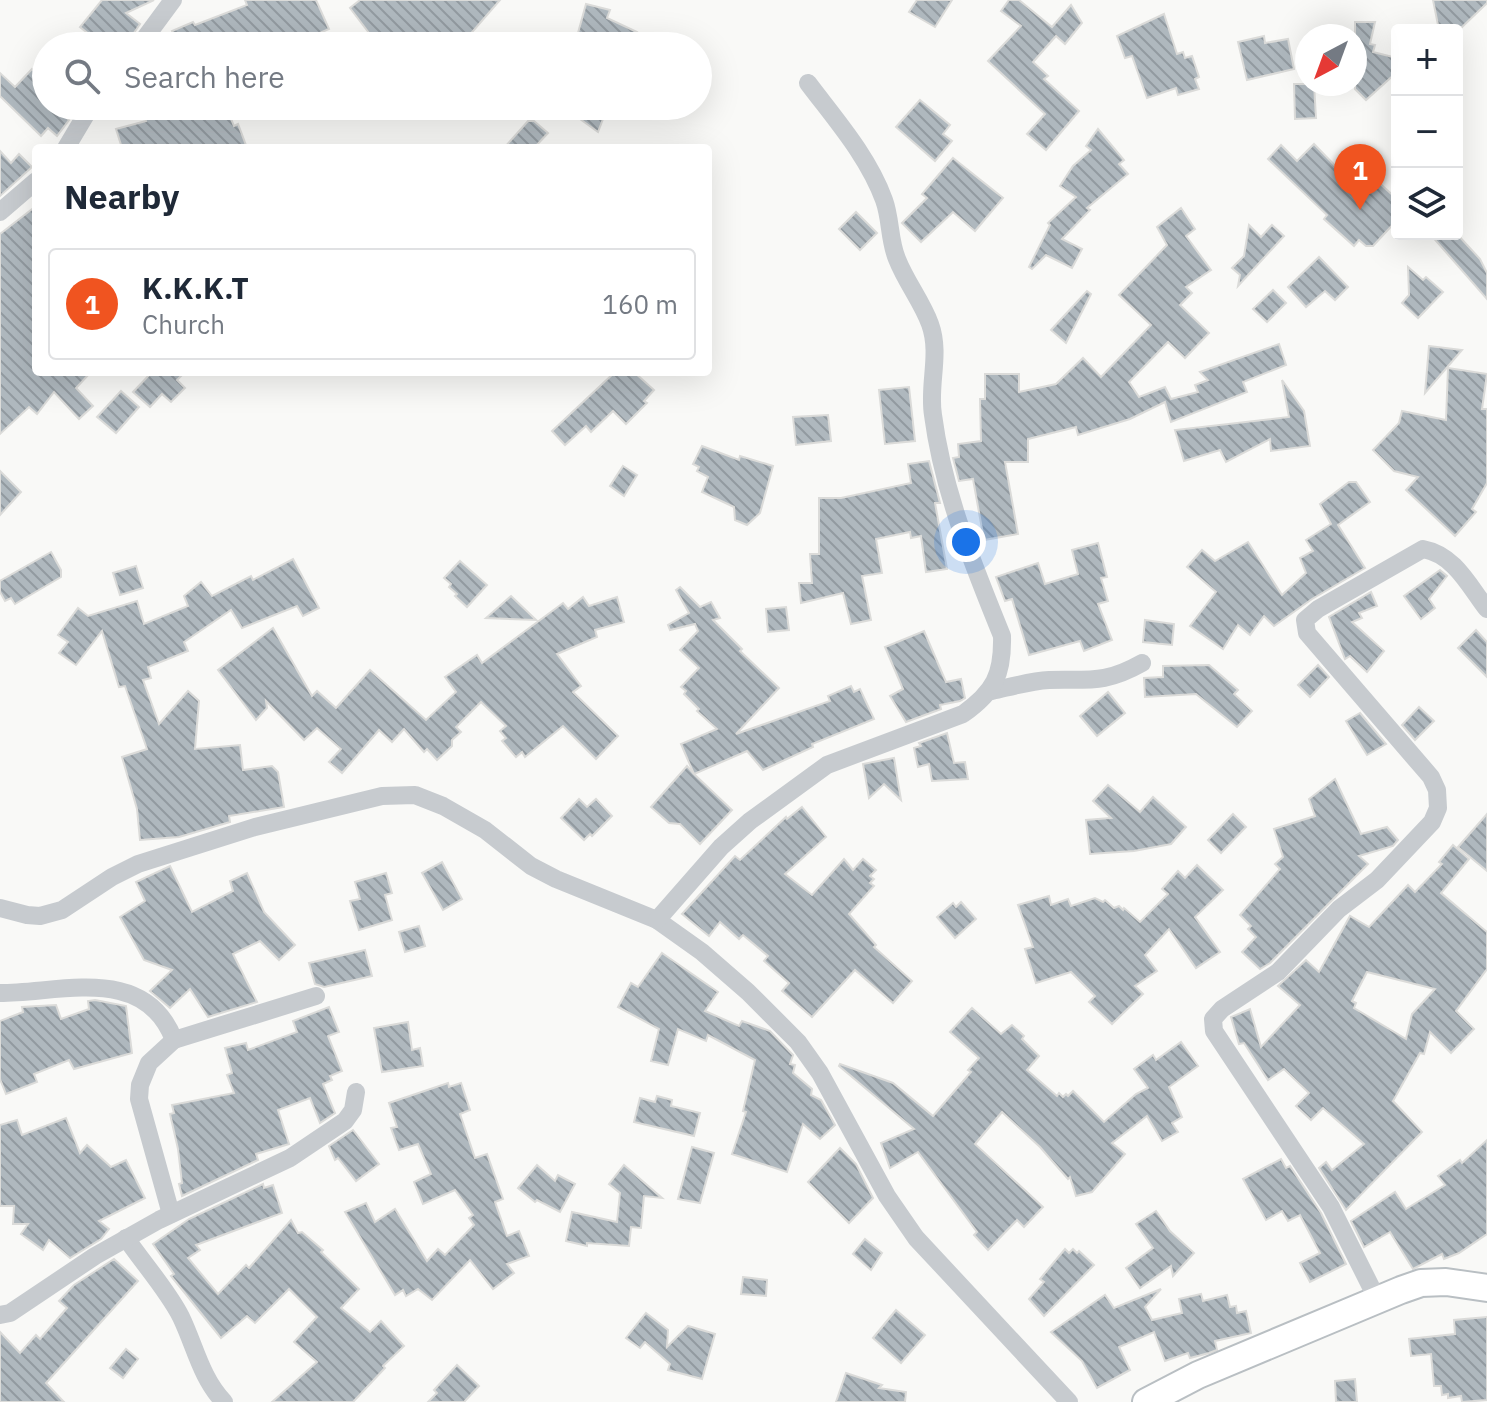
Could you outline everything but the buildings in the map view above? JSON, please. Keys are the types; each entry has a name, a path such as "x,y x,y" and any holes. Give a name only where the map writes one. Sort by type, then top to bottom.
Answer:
{"street":[{"path":"149,32 173,0"},
{"path":"808,83 859,151 885,200 894,251 930,323 935,344 932,411 944,471 963,535 1002,636 1002,653 992,691"},
{"path":"68,144 83,120"},
{"path":"0,212 32,184"},
{"path":"1377,1299 1331,1207 1214,1031 1213,1019 1222,1009 1278,972 1339,909 1377,880 1432,822 1438,808 1437,790 1431,777 1307,633 1305,620 1318,609 1423,549 1446,558 1462,574 1487,609"},
{"path":"657,920 721,847 750,821 827,765 963,714 992,691 1047,680 1103,680 1121,675 1142,663"},
{"path":"0,908 40,916 62,910 138,864 255,827 382,796 415,795 443,806 485,830 531,866 657,920 702,952 748,992 798,1042 847,1120 892,1205 916,1238 1069,1402"},
{"path":"0,993 96,988 126,991 140,997 161,1015 174,1040"},
{"path":"171,1214 139,1099 140,1085 149,1063 174,1040 316,996"},
{"path":"0,1315 10,1313 126,1238 290,1158 345,1121 353,1110 356,1092"},
{"path":"126,1238 180,1314 203,1372 224,1402"},
{"path":"1146,1402 1198,1375 1421,1283 1446,1282 1487,1288"}],"place":[{"name":"K.K.K.T","path":"1360,210"}]}
